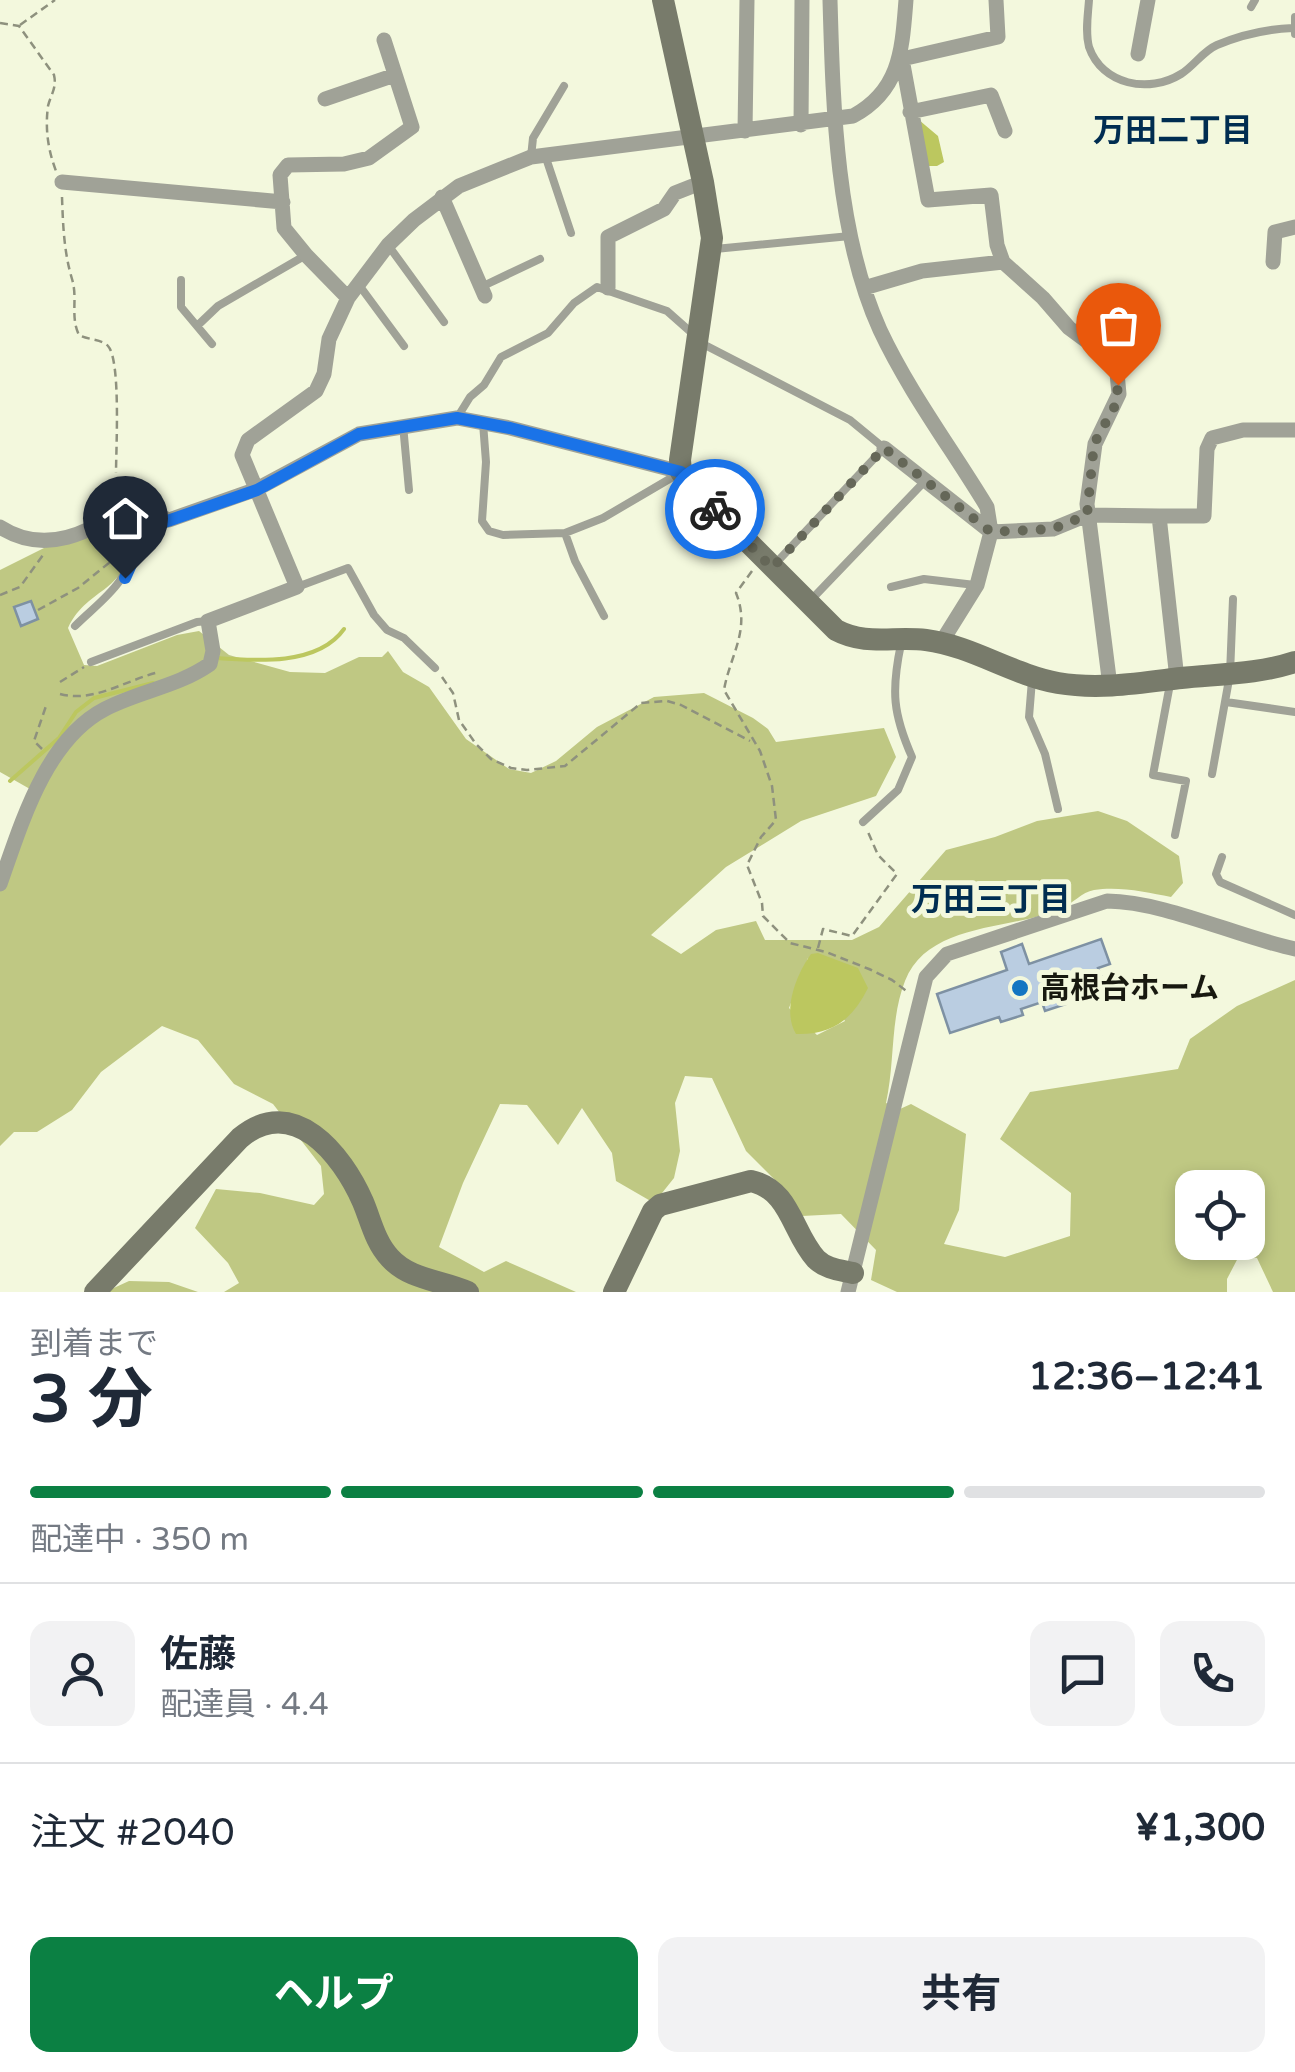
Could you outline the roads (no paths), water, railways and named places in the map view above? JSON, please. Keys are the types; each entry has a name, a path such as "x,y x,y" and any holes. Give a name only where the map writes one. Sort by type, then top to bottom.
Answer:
{"street":[{"path":"663,0 711,227 681,472"},
{"path":"746,131 747,0"},
{"path":"801,125 802,0"},
{"path":"830,0 834,120 864,288 881,332 987,507 991,532 977,585 943,644"},
{"path":"906,0 902,59 928,200 990,195 1003,262 1069,328 1107,356 1117,373 1119,394 1094,444 1090,461 1087,515 1110,686"},
{"path":"902,59 998,37 996,0"},
{"path":"1138,54 1148,0"},
{"path":"348,298 284,228 280,175 288,164 344,164 368,158 412,127 384,40"},
{"path":"0,884 35,787 86,720 192,676 210,664 213,650 208,622 297,587 242,455 248,440 316,392 324,374 329,339 348,298 388,245 458,186 538,156 853,116 868,108 896,73 902,59"},
{"path":"325,99 395,75"},
{"path":"910,112 991,95 1004,132"},
{"path":"62,182 283,202"},
{"path":"608,288 608,237 664,209 675,193 703,182"},
{"path":"442,197 483,291"},
{"path":"1273,262 1274,232 1295,227"},
{"path":"864,288 922,272 1003,262"},
{"path":"116,490 130,504 170,520 257,490 359,434 457,418 681,472 766,563 836,630 850,638 943,644 1057,683 1110,686 1230,674 1295,662"},
{"path":"884,448 991,532 1053,529 1087,515 1204,516 1207,449 1212,438 1243,430 1295,430"},
{"path":"0,528 25,538 60,542 107,521 130,504"},
{"path":"1159,516 1174,679"},
{"path":"614,1292 653,1211 660,1205 751,1180 776,1194 815,1258 851,1283 926,977 946,954 1107,901 1144,906 1295,949"},
{"path":"95,1292 240,1138 264,1123 278,1120 299,1124 334,1157 361,1198 381,1248 392,1261 408,1272 460,1291"}],"lane":[{"path":"1088,0 1090,50 1113,76 1132,85 1157,84 1181,74 1214,46 1274,28 1294,31 1295,17"},
{"path":"564,86 533,138 571,234"},
{"path":"710,249 853,236"},
{"path":"388,245 444,322"},
{"path":"197,326 218,306 306,255"},
{"path":"483,291 540,259"},
{"path":"181,280 182,307 212,344"},
{"path":"359,285 404,346"},
{"path":"457,418 500,357 548,333 589,291 608,288 667,311 697,340 850,420 884,448 766,563"},
{"path":"484,423 482,521 489,532 503,536 565,533 603,518 681,472"},
{"path":"403,425 409,490"},
{"path":"808,603 924,481"},
{"path":"75,626 125,578 133,560 132,542 153,526 170,520"},
{"path":"565,533 575,562 604,616"},
{"path":"297,587 348,568 374,615 387,630 404,638 435,668"},
{"path":"891,588 924,579 977,585"},
{"path":"1212,774 1230,674 1233,600"},
{"path":"91,662 198,622 208,622"},
{"path":"864,822 898,790 912,757 895,707 902,640"},
{"path":"1032,676 1030,717 1045,754 1058,810"},
{"path":"1174,679 1153,775 1186,780 1175,835"},
{"path":"1226,702 1295,712"},
{"path":"1222,857 1216,874 1220,882 1295,915"}],"waterway":[{"path":"215,658 267,660 302,655 333,641 344,629"},
{"path":"10,781 59,738 76,712 94,698 153,683"}],"place":[{"name":"高根台ホーム","path":"1020,988"}],"district":[{"name":"万田二丁目","path":"1173,131"},
{"name":"万田三丁目","path":"991,900"}]}
